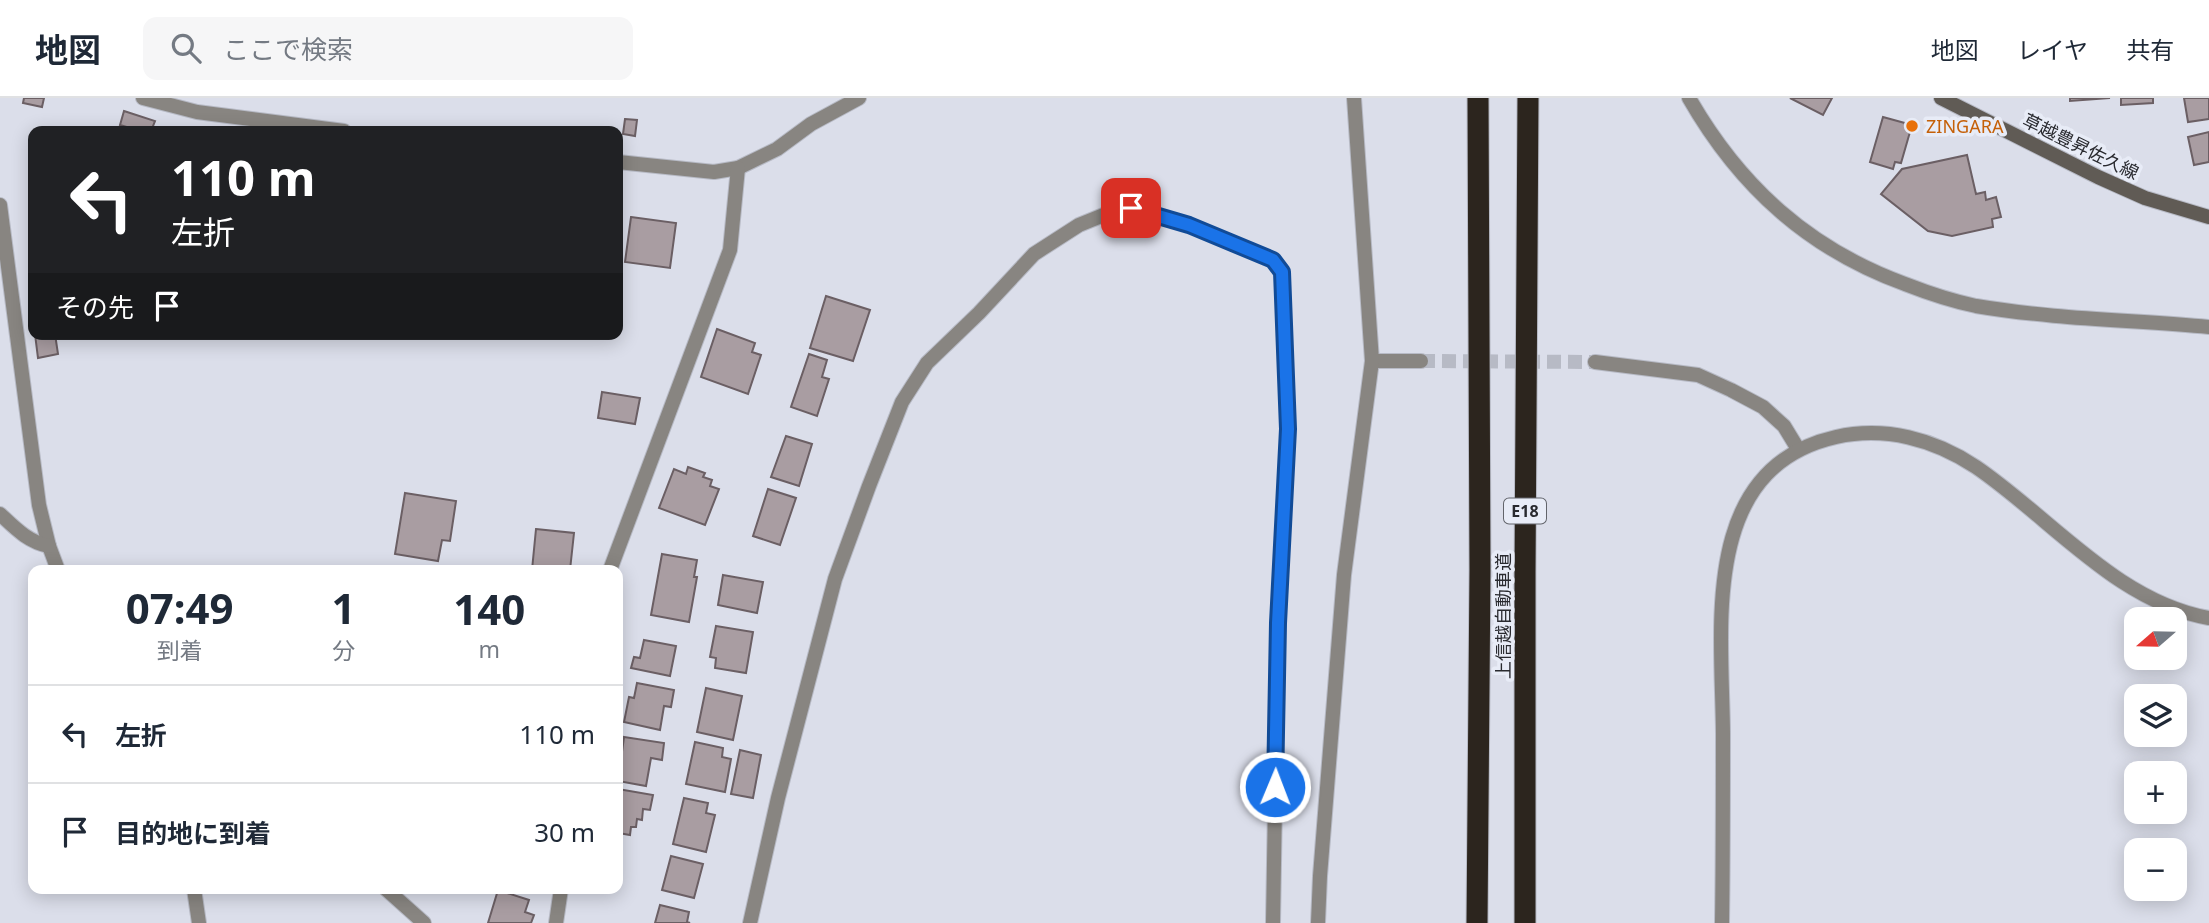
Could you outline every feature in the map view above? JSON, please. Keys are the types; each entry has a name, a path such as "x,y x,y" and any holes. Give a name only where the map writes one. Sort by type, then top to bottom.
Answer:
{"highway":[{"name":"上信越自動車道","path":"1478,98 1478,923"},
{"name":"上信越自動車道","path":"1525,923 1528,98"}],"main road":[{"name":"草越豊昇佐久線","path":"1941,98 2122,188 2145,198 2209,217"}],"street":[{"path":"143,98 197,111 307,126"},
{"path":"623,163 714,172 738,168 777,149 811,124 859,98"},
{"path":"1318,923 1344,575 1373,360 1354,98"},
{"path":"1689,98 1723,151 1750,184 1779,212 1810,236 1887,278 1974,305 2071,317 2209,327"},
{"path":"612,565 730,250 738,168"},
{"path":"0,205 39,505 56,565"},
{"path":"750,923 778,798 835,579 902,402 927,363 1034,254 1079,225 1111,212 1131,208 1189,225 1273,260 1282,272 1288,429 1278,623 1273,923"},
{"path":"1373,360 1421,361"},
{"path":"1595,362 1698,375 1763,407 1784,426 1798,449"},
{"path":"1722,923 1724,832 1721,609 1724,571 1731,538 1743,508 1759,482 1777,464 1798,449 1817,442 1866,432 1889,433 1938,447 1976,467 2133,588 2186,614 2209,618"},
{"path":"0,514 21,534 37,544 49,546"},
{"path":"195,894 199,923"},
{"path":"392,894 424,923"},
{"path":"556,923 560,894"}],"building":[{"path":"24,98 44,98 42,107 23,103"},
{"path":"1790,98 1832,98 1823,115"},
{"path":"2070,98 2110,98 2070,101"},
{"path":"2121,98 2153,98 2153,103 2121,105"},
{"path":"2184,98 2209,98 2209,119 2188,122"},
{"path":"124,111 155,121 153,126 120,125"},
{"path":"1883,117 1912,125 1901,163 1895,162 1893,169 1870,162"},
{"path":"625,119 637,120 635,136 623,134"},
{"path":"2209,132 2209,162 2194,165 2188,137"},
{"path":"1967,155 1976,194 1985,192 1986,200 1996,197 2001,217 1992,219 1993,227 1952,236 1928,231 1881,194 1902,169"},
{"path":"631,217 676,223 670,268 625,262"},
{"path":"826,296 870,310 853,361 810,348"},
{"path":"717,329 755,343 752,352 761,355 748,394 701,377"},
{"path":"36,340 56,340 58,354 38,358"},
{"path":"809,354 827,360 822,377 829,379 817,416 791,407"},
{"path":"602,392 640,398 635,424 598,418"},
{"path":"786,436 812,444 799,486 771,477"},
{"path":"688,467 705,473 703,477 712,480 710,486 719,489 705,525 659,508 674,469 686,474"},
{"path":"768,489 796,498 780,545 753,536"},
{"path":"405,493 456,501 450,541 442,540 438,561 395,554"},
{"path":"536,529 574,533 571,565 532,565"},
{"path":"662,554 697,560 694,577 697,577 689,622 651,615"},
{"path":"723,575 763,582 757,613 718,605"},
{"path":"716,626 753,632 746,673 715,668 716,658 710,657"},
{"path":"644,640 676,646 670,676 631,668 634,657 640,658"},
{"path":"637,683 674,690 671,707 664,706 660,730 624,722 629,697 634,698"},
{"path":"706,688 742,696 733,740 697,732"},
{"path":"624,737 664,743 662,760 651,758 646,786 623,782"},
{"path":"695,742 723,748 722,757 731,759 725,792 686,784"},
{"path":"740,750 761,755 753,798 731,794"},
{"path":"623,790 653,795 650,810 643,809 642,820 637,819 636,827 631,827 630,835 623,834"},
{"path":"684,798 708,803 706,813 715,815 706,852 673,844"},
{"path":"671,856 703,864 694,898 662,890"},
{"path":"497,894 510,894 529,900 525,912 534,915 531,923 488,923"},
{"path":"660,905 689,912 687,922 690,923 655,923"}],"tunnel":[{"path":"1421,361 1595,362"}],"place":[{"name":"ZINGARA","path":"1912,126"}],"route":[{"path":"1131,208 1189,225 1273,260 1282,272 1288,429 1278,623 1275,787"}]}
